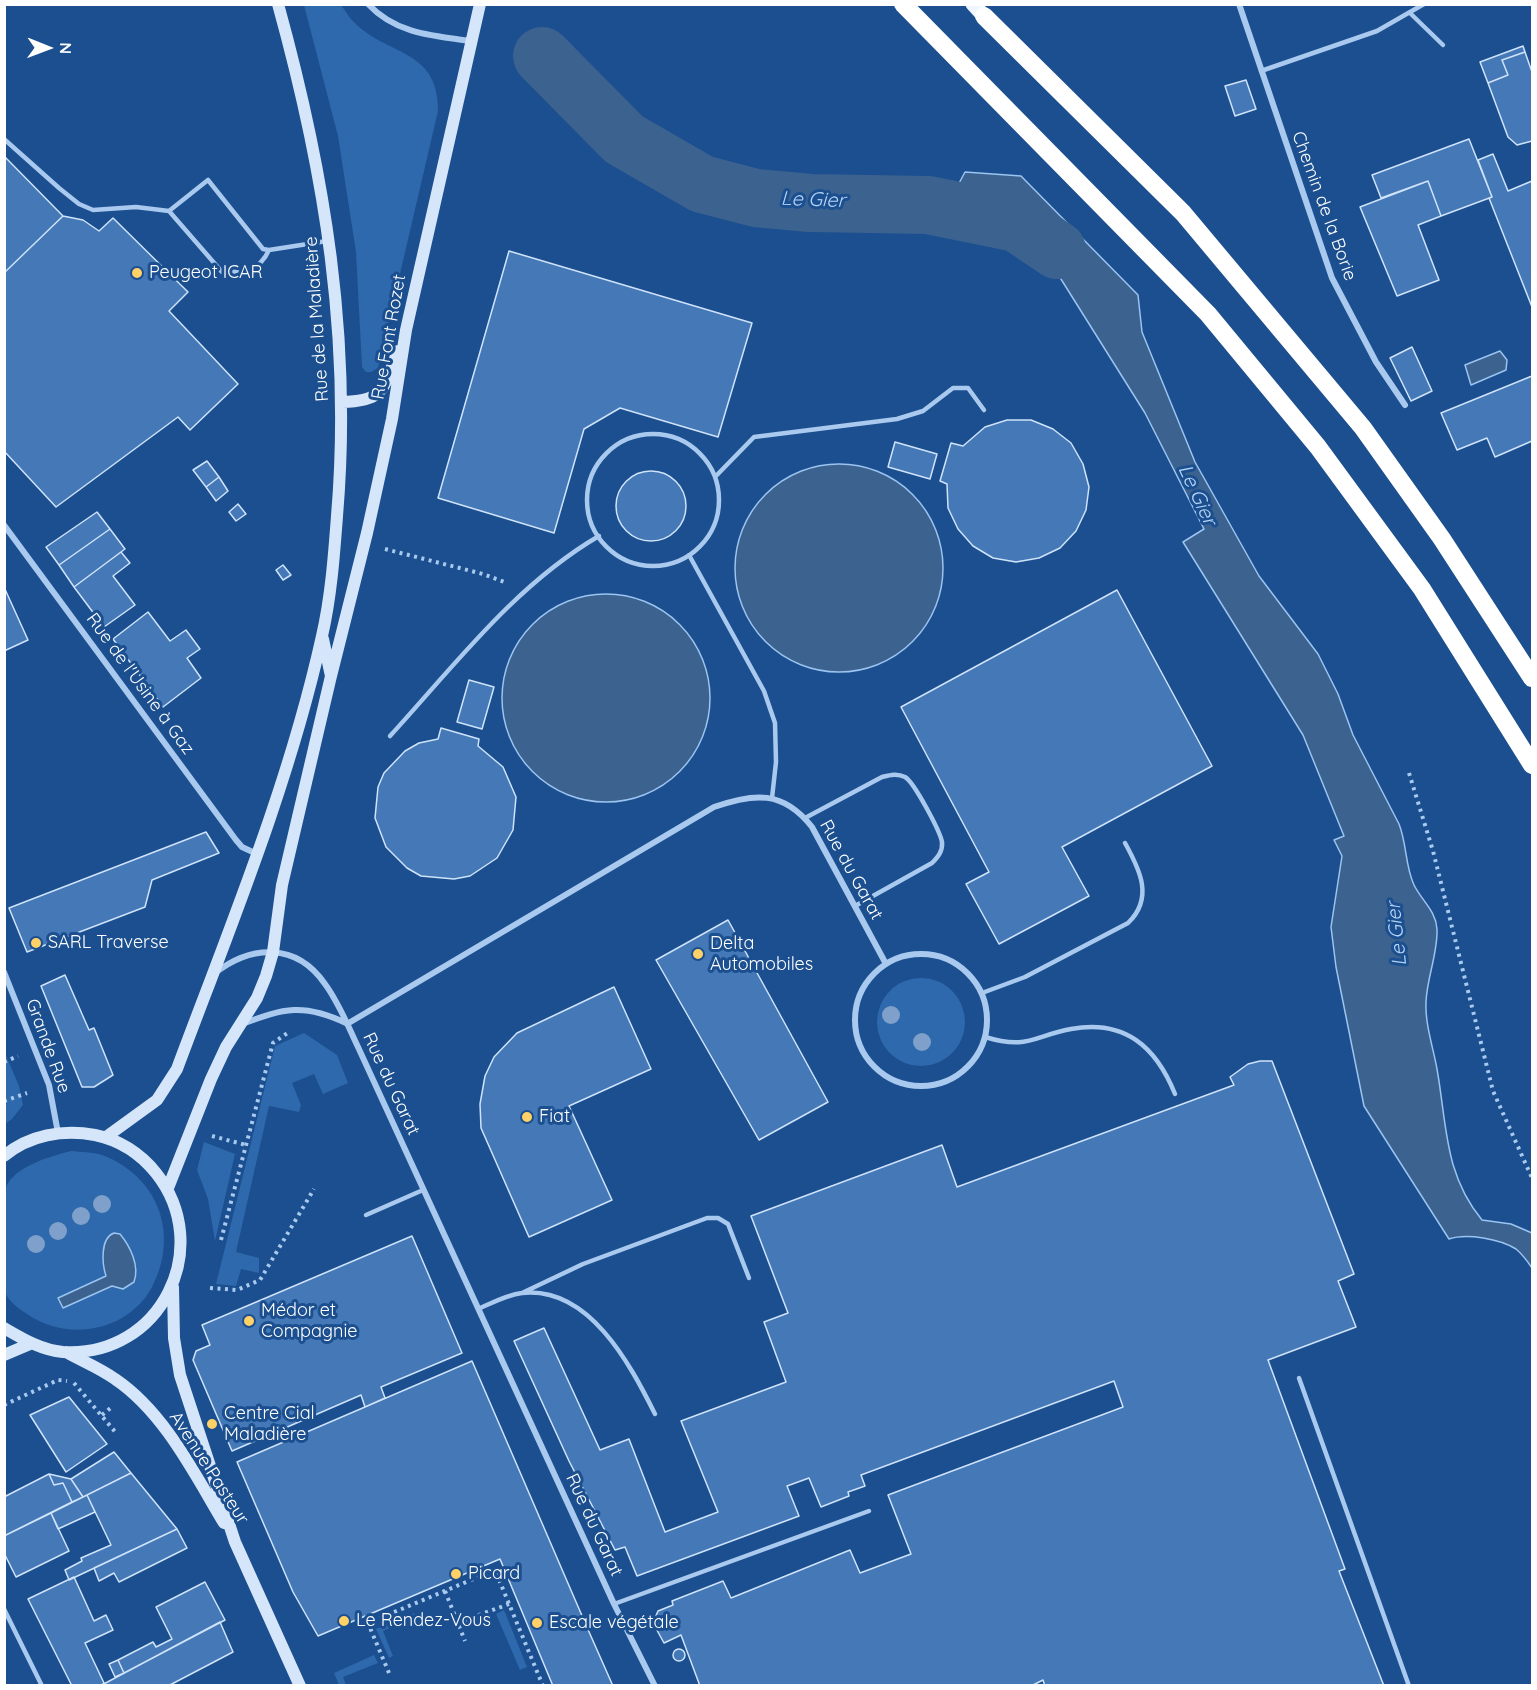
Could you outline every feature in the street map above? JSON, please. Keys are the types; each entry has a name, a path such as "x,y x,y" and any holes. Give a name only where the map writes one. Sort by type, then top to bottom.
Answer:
{"highway":[{"path":"903,4 1216,323 1318,447 1422,589 1533,765"},
{"path":"978,10 1183,213 1363,428 1442,539 1533,678"}],"main road":[{"name":"Rue de la Maladière","path":"106,1137 157,1100 168,1086 212,976 280,792 322,635 333,568 340,484 342,402 330,240 300,83 278,4"},
{"name":"Rue Font Rozet","path":"168,1188 210,1079 239,1025 257,998 273,952 282,885 367,533 392,419 406,330 480,4"},
{"path":"342,402 363,401 380,392 406,330"},
{"path":"322,635 331,676"},
{"path":"4,1156 33,1139 58,1133 82,1132 106,1137 127,1147 147,1161 168,1188 180,1220 181,1253 173,1286 155,1314 129,1336 98,1349 65,1352 30,1344 4,1328"},
{"name":"Avenue Pasteur","path":"173,1286 174,1338 180,1375 235,1542 300,1686"},
{"path":"4,1354 30,1344"},
{"name":"Avenue Pasteur","path":"65,1352 114,1378 157,1420 182,1454 235,1542"}],"street":[{"path":"368,4 381,18 402,29 472,41"},
{"name":"Chemin de la Borie","path":"1239,4 1332,278 1364,342 1405,405"},
{"name":"Rue de l'Usine à Gaz","path":"4,525 236,840 242,847 257,854"},
{"name":"Rue du Garat","path":"655,1686 614,1604 346,1024 714,807 740,798 772,798 788,804 805,818 886,964"},
{"path":"212,976 237,957 253,952 273,952 302,962 325,983 346,1024"},
{"path":"930,954 951,961 969,974 982,993 988,1015 985,1038 976,1058 960,1074 941,1083 920,1086 900,1083 881,1072 867,1057 858,1038 855,1017 860,996 870,978 886,964 907,955 930,954"},
{"name":"Grande Rue","path":"4,972 49,1085 58,1133"},
{"path":"239,1025 282,1010 298,1008 311,1010 346,1024"}],"lane":[{"path":"1261,71 1377,32 1411,14 1424,4"},
{"path":"1411,14 1443,45"},
{"path":"4,140 79,204 93,210 136,207 169,211 222,272 248,271 260,266 269,250"},
{"path":"169,211 208,180 263,249 330,240"},
{"path":"715,477 754,437 897,419 923,411 953,388 968,388 984,410"},
{"path":"649,434 670,436 689,445 705,459 715,477 719,498 716,519 706,539 689,555 668,564 646,566 624,560 606,547 592,528 587,506 588,484 596,464 610,448 628,438 649,434"},
{"path":"390,736 520,595 567,555 599,536"},
{"path":"689,555 764,691 775,723 776,762 772,798"},
{"path":"805,818 882,777 893,774 905,778 913,785 942,842 941,853 923,868 855,906"},
{"path":"982,993 1025,977 1128,923 1137,914 1143,901 1143,886 1139,869 1125,843"},
{"path":"985,1038 1020,1043 1087,1027 1119,1031 1140,1041 1158,1058 1175,1094"},
{"path":"366,1215 423,1190"},
{"path":"478,1310 501,1298 522,1293 583,1264 673,1228 707,1218 718,1218 728,1224 749,1278"},
{"path":"522,1293 548,1294 568,1302 589,1317 638,1380 655,1414"},
{"path":"1299,1378 1409,1686"},
{"path":"614,1604 869,1511"},
{"path":"4,1609 42,1686"}],"path":[{"path":"387,549 504,580 520,595"},
{"path":"1408,773 1433,851 1493,1091 1533,1178"},
{"path":"221,1240 273,1043 295,1029"},
{"path":"4,1101 27,1093"},
{"path":"210,1135 246,1145"},
{"path":"210,1288 237,1290 260,1280 314,1189"},
{"path":"4,1405 63,1380 74,1383 117,1434"},
{"path":"102,1415 116,1404"},
{"path":"389,1673 368,1623 495,1570 543,1686"},
{"path":"445,1591 465,1641"},
{"path":"458,1623 509,1604"}],"shaded area":[{"path":"304,5 341,5 365,32 420,64 429,75 436,90 438,111 378,368 371,372 366,372 362,367 356,252 338,136"},
{"path":"921,978 938,982 952,991 961,1005 965,1022 961,1039 952,1053 938,1062 921,1066 904,1062 890,1053 881,1039 877,1022 881,1005 890,991 904,982"},
{"path":"304,1033 337,1055 348,1083 323,1094 314,1074 292,1083 301,1105 299,1112 269,1106 236,1252 259,1258 259,1273 241,1269 236,1286 216,1284 275,1046"},
{"path":"4,1051 19,1086 23,1105 5,1124"},
{"path":"204,1142 235,1154 215,1241 208,1199 197,1170"},
{"path":"71,1151 102,1155 137,1177 150,1192 158,1209 163,1227 164,1247 160,1267 152,1287 141,1302 128,1314 112,1323 78,1330 43,1323 24,1312 9,1299 3,1282 4,1205 8,1184 14,1176 32,1164"},
{"path":"504,1610 527,1667 520,1670 496,1614"},
{"path":"414,1613 416,1617 383,1631 393,1656 389,1658 376,1629"},
{"path":"374,1655 378,1663 343,1677 346,1685 339,1685 334,1673"}],"water":[{"path":"965,172 1021,176 1138,295 1142,332 1195,462 1259,576 1318,654 1338,694 1353,735 1399,824 1411,878 1431,911 1437,929 1426,1010 1454,1167 1460,1185 1482,1220 1511,1224 1532,1233 1532,1268 1516,1249 1501,1242 1474,1237 1449,1239 1364,1106 1336,967 1331,927 1342,856 1334,840 1344,836 1303,735 1183,542 1204,529 1145,413 1049,260 1022,235 949,202"},
{"path":"1500,351 1507,360 1506,370 1471,385 1465,365"},
{"path":"839,464 859,466 888,476 919,502 935,528 941,548 943,568 941,588 931,617 905,648 879,664 859,670 839,672 819,670 790,660 759,634 743,608 737,588 735,568 737,548 747,519 773,488 799,472 819,466"},
{"path":"596,594 616,594 636,598 655,606 680,624 693,640 702,658 710,688 706,728 702,738 693,756 680,772 664,785 636,798 616,802 596,802 576,798 557,790 540,779 525,764 506,728 502,708 502,688 506,668 514,649 525,632 540,617 576,598"},
{"path":"114,1233 120,1234 133,1256 136,1269 134,1282 123,1289 112,1286 63,1308 58,1298 106,1276 104,1246 109,1236"}],"building":[{"path":"1523,46 1525,52 1502,60 1508,75 1488,83 1480,62"},
{"path":"1525,52 1532,72 1532,141 1517,145 1508,137 1488,83 1508,75 1502,60"},
{"path":"1246,80 1256,109 1235,116 1225,86"},
{"path":"1469,139 1492,197 1441,216 1428,181 1381,198 1372,175"},
{"path":"1493,154 1508,191 1532,181 1532,307 1489,198 1492,197 1478,160"},
{"path":"4,156 63,216 4,273"},
{"path":"1428,181 1441,216 1418,225 1439,280 1397,296 1360,207"},
{"path":"63,216 83,220 99,231 113,218 188,292 169,311 238,384 190,430 178,417 56,507 4,451 4,273"},
{"path":"509,251 752,323 718,437 620,408 584,429 554,533 438,498"},
{"path":"1412,347 1432,391 1411,401 1390,358"},
{"path":"1532,376 1532,441 1495,457 1487,438 1457,450 1441,413"},
{"path":"1007,420 1031,420 1053,429 1071,443 1083,464 1089,487 1086,510 1076,531 1060,548 1039,558 1016,562 993,558 973,546 958,529 948,508 947,484 940,481 951,443 963,446 985,427"},
{"path":"895,442 937,454 930,479 888,467"},
{"path":"207,461 219,477 206,487 193,470"},
{"path":"658,471 671,477 680,486 684,492 686,506 684,520 676,531 665,539 644,541 626,531 618,520 616,499 626,481 637,473"},
{"path":"219,477 228,491 216,501 206,487"},
{"path":"238,504 246,514 236,521 229,512"},
{"path":"97,512 110,529 59,565 46,547"},
{"path":"110,529 125,549 74,587 59,565"},
{"path":"121,552 130,563 113,576 135,605 104,627 74,587"},
{"path":"283,565 291,575 283,580 276,570"},
{"path":"4,587 28,640 4,651"},
{"path":"1117,590 1212,766 1062,847 1089,896 999,944 966,884 989,872 901,707"},
{"path":"148,612 170,641 186,630 200,649 187,658 201,678 163,707 113,639"},
{"path":"469,680 494,687 482,729 457,722"},
{"path":"441,728 479,739 478,746 503,767 516,797 513,830 497,858 470,876 454,879 421,876 407,868 386,847 375,818 378,787 384,773 405,751 419,743 438,739"},
{"path":"206,832 219,853 152,880 145,907 27,952 9,908"},
{"path":"728,920 828,1102 759,1140 656,960"},
{"path":"65,975 89,1030 94,1028 113,1075 94,1087 82,1087 41,986"},
{"name":"Fiat","path":"614,987 651,1069 569,1106 612,1200 529,1237 481,1128 480,1104 485,1076 494,1057 517,1033"},
{"path":"1272,1061 1354,1274 1338,1281 1356,1327 1268,1360 1345,1569 1339,1571 1384,1686 1045,1686 1043,1680 1031,1686 700,1686 681,1635 664,1643 653,1623 658,1611 673,1605 672,1601 723,1581 731,1598 850,1550 860,1573 911,1554 888,1495 1123,1407 1114,1381 861,1475 865,1486 848,1492 849,1496 821,1507 809,1478 787,1486 799,1516 637,1576 625,1547 615,1550 569,1461 514,1341 544,1328 600,1450 629,1439 665,1532 718,1512 681,1421 786,1382 764,1322 788,1313 751,1216 942,1145 957,1187 1234,1085 1230,1077 1248,1064"},
{"path":"412,1236 462,1353 381,1387 385,1398 365,1407 361,1395 232,1451 193,1360 196,1351 210,1345 202,1325"},
{"path":"472,1361 613,1686 553,1686 500,1559 318,1636 293,1592 237,1462"},
{"path":"69,1397 107,1444 66,1472 30,1415"},
{"path":"114,1452 131,1473 83,1497 71,1479"},
{"path":"131,1473 177,1529 69,1580 65,1570 82,1561 81,1558 111,1545 87,1495"},
{"path":"49,1474 71,1479 83,1497 72,1502 63,1483 54,1485"},
{"path":"49,1474 54,1485 63,1483 72,1502 4,1536 4,1497"},
{"path":"87,1495 95,1512 58,1529 51,1513"},
{"path":"51,1513 69,1551 16,1577 4,1553 4,1536"},
{"path":"177,1529 187,1548 119,1582 114,1573 99,1581 94,1568"},
{"path":"74,1577 94,1621 106,1615 113,1630 85,1643 104,1683 100,1686 72,1686 28,1599"},
{"path":"205,1582 225,1620 124,1673 118,1660 153,1642 156,1647 172,1639 156,1607"},
{"path":"220,1622 233,1652 168,1686 100,1686"},
{"path":"679,1649 685,1655 679,1661 673,1655"},
{"path":"118,1660 124,1673 115,1677 109,1664"}],"waterway":[{"name":"Le Gier","path":"542,56 624,139 702,184 756,198 810,203 928,205 1017,223 1057,250"}],"place":[{"name":"Peugeot ICAR","path":"137,273"},
{"name":"SARL Traverse","path":"36,943"},
{"name":"Delta Automobiles","path":"698,954"},
{"name":"Fiat","path":"527,1117"},
{"name":"Médor et Compagnie","path":"249,1321"},
{"name":"Centre Cial Maladière","path":"212,1424"},
{"name":"Picard","path":"456,1574"},
{"name":"Le Rendez-Vous","path":"344,1621"},
{"name":"Escale végétale","path":"537,1623"}]}
